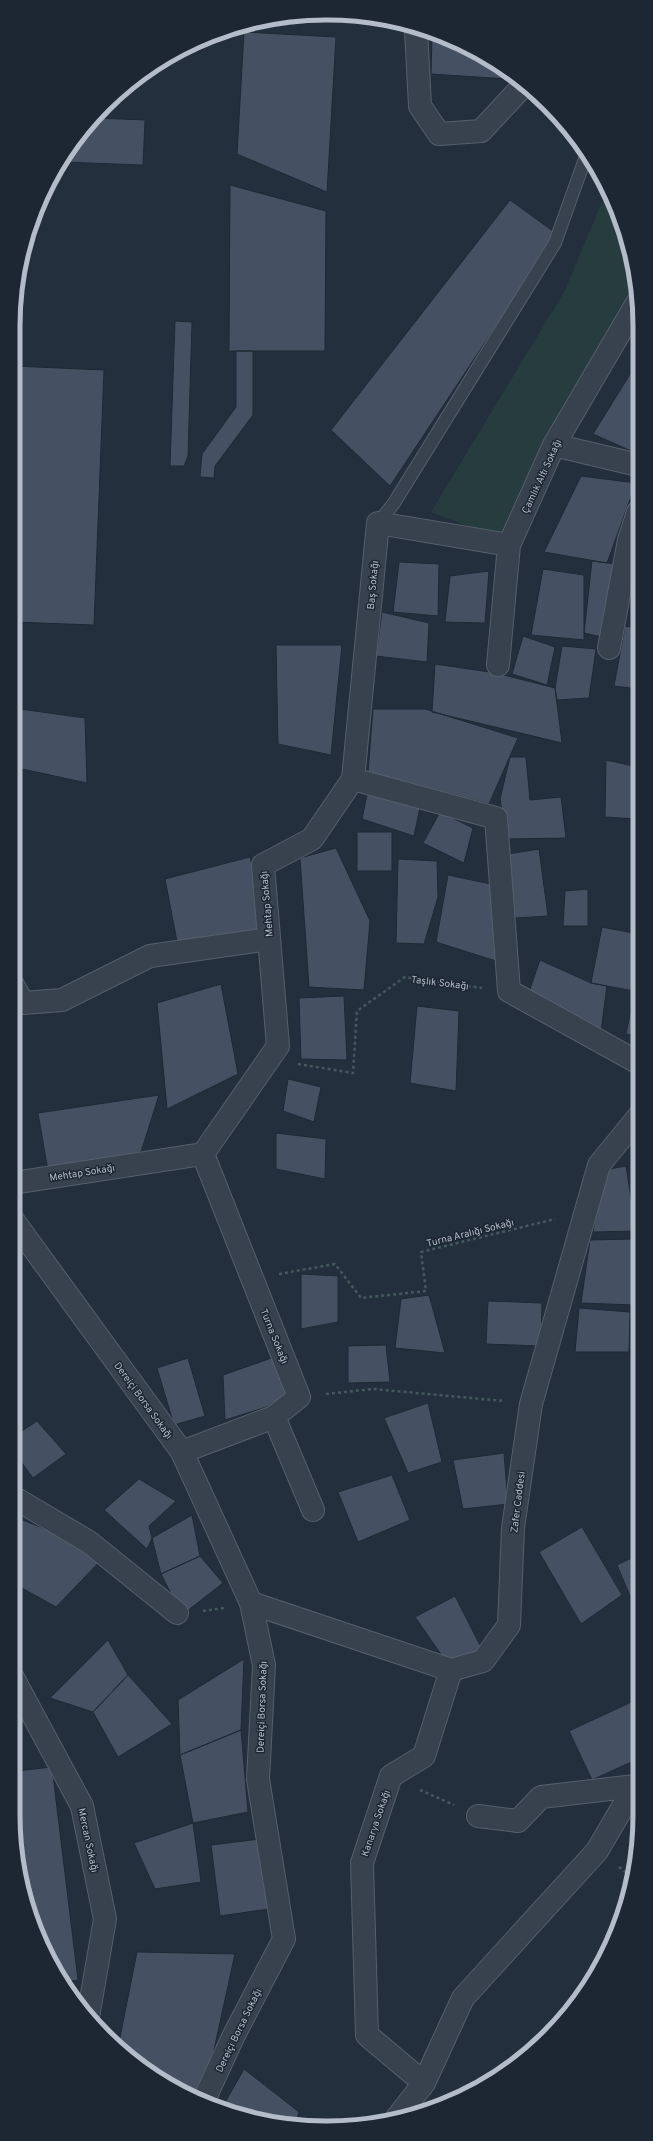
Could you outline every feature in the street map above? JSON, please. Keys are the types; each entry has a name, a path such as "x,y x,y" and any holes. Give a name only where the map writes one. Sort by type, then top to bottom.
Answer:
{"street":[{"path":"416,33 420,106 439,134 481,131 520,89"},
{"name":"Çamlık Altı Sokağı","path":"498,665 509,545 554,445 632,311"},
{"path":"554,445 633,464"},
{"path":"378,523 509,545"},
{"name":"Baş Sokağı","path":"353,779 378,523"},
{"path":"609,648 629,540 633,528"},
{"path":"353,779 496,818 509,991 633,1061"},
{"name":"Mehtap Sokağı","path":"20,1182 203,1154 278,1046 262,865 312,839 353,779"},
{"path":"20,998 23,1003 62,1000 150,956 269,939"},
{"name":"Zafer Caddesi","path":"451,1670 483,1661 509,1625 513,1528 531,1404 599,1165 633,1123"},
{"name":"Turna Sokağı","path":"203,1154 299,1397"},
{"name":"Dereiçi Borsa Sokağı","path":"20,1230 182,1452 251,1603 264,1665 258,1780 284,1939 234,2035 206,2096"},
{"path":"182,1452 274,1417 299,1397"},
{"path":"274,1417 313,1510"},
{"path":"20,1501 89,1542 177,1612"},
{"path":"251,1603 451,1670 424,1756 391,1776"},
{"name":"Mercan Sokağı","path":"20,1691 82,1806 105,1919 89,2009"},
{"name":"Kanarya Sokağı","path":"391,1776 362,1863 367,2035 424,2083"},
{"path":"478,1816 518,1821 541,1797 633,1785"},
{"path":"402,2112 424,2083 463,1998 597,1852 633,1791"}],"lane":[{"path":"378,523 394,503 555,243 584,161"}],"path":[{"name":"Taşlık Sokağı","path":"268,1060 353,1073 357,1011 405,977 509,991"},
{"name":"Turna Aralığı Sokağı","path":"253,1279 335,1264 361,1298 426,1291 421,1252 585,1212"},
{"path":"299,1397 373,1389 531,1404"},
{"path":"177,1612 182,1615 251,1603"},
{"name":"Kanarya Sokağı","path":"391,1776 478,1816"}],"green space":[{"path":"604,197 610,209 623,247 632,308 499,538 431,512 564,292"}],"building":[{"path":"244,32 336,37 327,192 237,154"},
{"path":"432,39 480,61 507,79 431,74"},
{"path":"102,118 145,120 143,165 68,162 83,140"},
{"path":"230,185 326,211 325,351 229,351"},
{"path":"510,200 557,234 390,486 331,430"},
{"path":"175,321 192,322 188,456 184,466 170,466"},
{"path":"236,351 253,351 253,415 215,466 214,478 200,477 202,454 236,407"},
{"path":"20,366 104,370 94,625 20,622"},
{"path":"633,369 633,452 593,434"},
{"path":"581,476 633,483 633,491 607,563 544,552"},
{"path":"592,561 624,565 611,639 584,633"},
{"path":"399,562 439,564 438,616 393,612"},
{"path":"543,569 584,575 584,640 531,635"},
{"path":"489,571 485,623 445,622 450,576"},
{"path":"382,612 429,623 427,662 376,656"},
{"path":"625,626 633,627 633,688 614,686"},
{"path":"523,636 555,647 547,685 512,674"},
{"path":"276,645 342,645 331,755 278,744"},
{"path":"562,646 596,649 589,698 557,700 555,688"},
{"path":"435,664 496,673 555,688 562,743 432,712"},
{"path":"20,709 85,718 87,783 20,769"},
{"path":"373,709 425,709 518,738 489,804 368,772"},
{"path":"510,757 526,757 530,800 561,797 566,838 506,839 500,799"},
{"path":"606,760 633,766 633,819 605,817"},
{"path":"368,790 420,807 414,836 362,819"},
{"path":"440,812 473,828 464,863 423,843"},
{"path":"357,832 392,832 392,871 357,871"},
{"path":"336,848 370,921 364,990 309,987 300,858"},
{"path":"539,849 548,916 515,918 508,854"},
{"path":"250,857 269,939 179,952 165,879"},
{"path":"398,859 437,861 438,897 424,944 396,943"},
{"path":"448,875 491,884 496,961 436,942"},
{"path":"588,889 588,926 563,926 565,891"},
{"path":"602,927 633,933 633,991 591,983"},
{"path":"540,960 591,983 607,986 601,1032 529,992"},
{"path":"221,984 238,1074 167,1109 157,1003"},
{"path":"344,996 347,1060 301,1059 299,998"},
{"path":"633,999 633,1036 626,1034"},
{"path":"417,1006 459,1011 456,1091 410,1083"},
{"path":"288,1079 321,1087 314,1122 283,1111"},
{"path":"159,1095 141,1152 48,1171 38,1113"},
{"path":"276,1133 326,1139 325,1179 276,1169"},
{"path":"626,1166 633,1212 633,1231 593,1232 604,1170"},
{"path":"633,1239 633,1305 581,1303 590,1240"},
{"path":"301,1274 338,1276 338,1322 301,1329"},
{"path":"429,1295 445,1353 395,1348 401,1299"},
{"path":"488,1301 542,1303 541,1346 486,1344"},
{"path":"579,1308 630,1312 629,1352 575,1352"},
{"path":"386,1345 390,1382 348,1383 348,1346"},
{"path":"283,1354 299,1397 225,1420 223,1375"},
{"path":"188,1358 205,1416 174,1425 157,1368"},
{"path":"428,1403 442,1462 408,1473 384,1418"},
{"path":"37,1421 66,1454 33,1478 20,1460 20,1432"},
{"path":"504,1453 508,1504 463,1509 453,1460"},
{"path":"392,1475 410,1520 358,1542 338,1492"},
{"path":"139,1479 176,1501 149,1526 152,1538 147,1549 104,1510"},
{"path":"192,1515 200,1556 161,1574 152,1538"},
{"path":"20,1519 107,1554 56,1607 20,1587"},
{"path":"582,1527 622,1595 581,1624 539,1552"},
{"path":"200,1556 223,1583 182,1615 161,1574"},
{"path":"633,1557 633,1603 617,1565"},
{"path":"455,1596 484,1653 445,1660 415,1617"},
{"path":"108,1640 128,1675 93,1712 50,1698"},
{"path":"244,1659 241,1730 180,1755 178,1700"},
{"path":"128,1675 172,1724 118,1757 93,1712"},
{"path":"633,1701 633,1761 592,1780 569,1731"},
{"path":"241,1730 248,1812 193,1823 180,1755"},
{"path":"52,1767 78,1980 70,1981 61,1968 43,1932 30,1894 21,1835 20,1771"},
{"path":"193,1823 201,1882 155,1889 134,1843"},
{"path":"260,1839 269,1909 220,1916 211,1845"},
{"path":"137,1952 235,1954 204,2095 173,2080 156,2069 119,2040"},
{"path":"244,2069 299,2112 297,2119 286,2118 247,2111 224,2104"}]}
